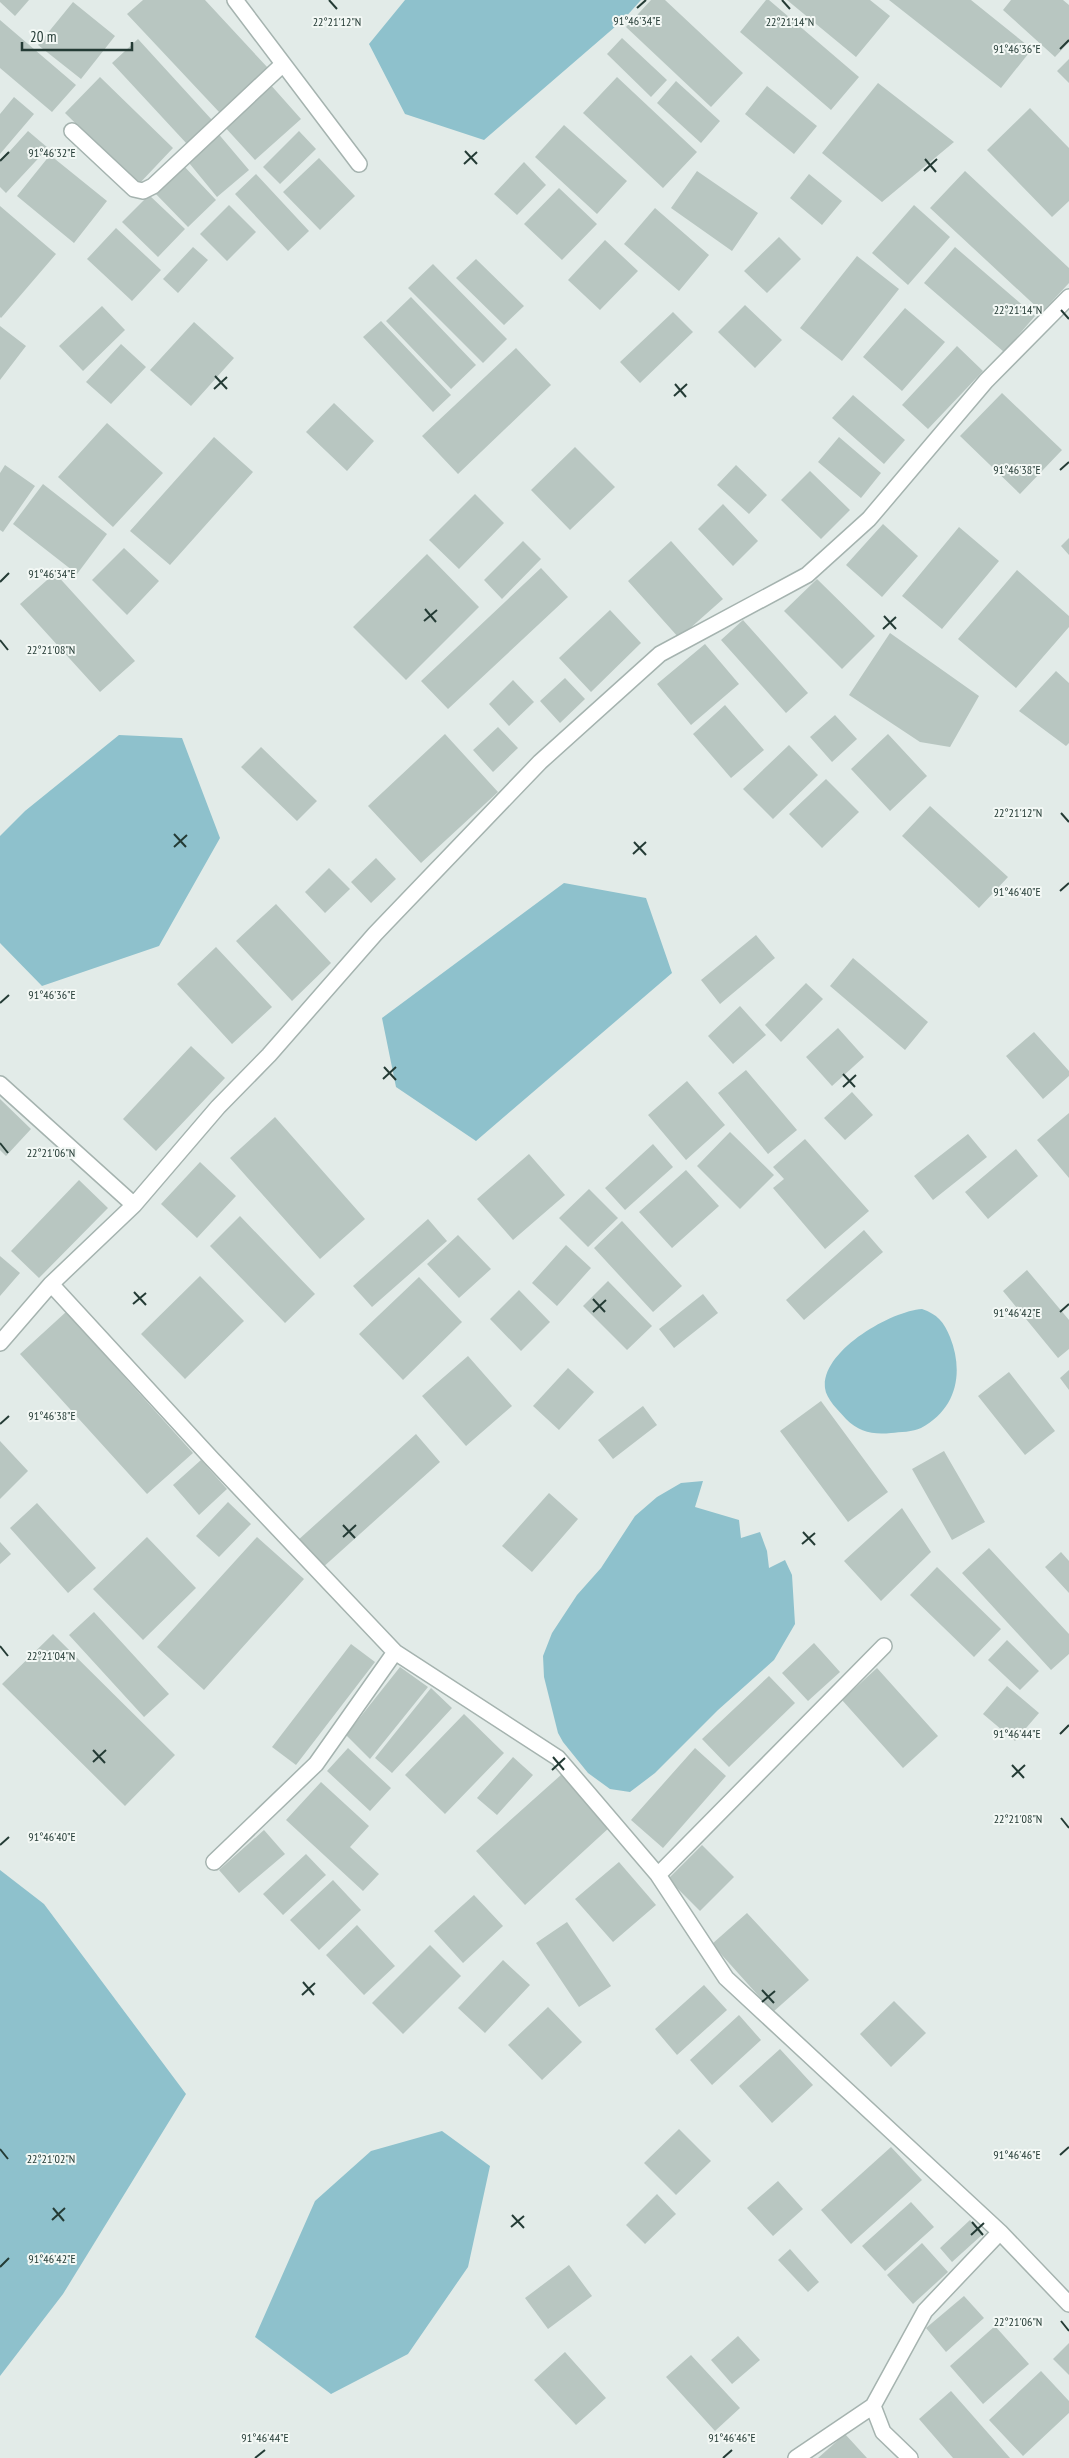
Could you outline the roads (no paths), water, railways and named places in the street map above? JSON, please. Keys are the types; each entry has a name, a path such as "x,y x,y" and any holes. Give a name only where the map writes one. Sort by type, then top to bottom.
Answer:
{"street":[{"path":"235,0 282,65 359,164"},
{"path":"72,131 134,189 143,191 153,186 243,99 282,65"},
{"path":"0,1343 52,1284 134,1205 218,1107 269,1055 375,934 540,762 660,654 807,575 869,519 986,381 1069,297"},
{"path":"0,1084 134,1205"},
{"path":"52,1284 212,1459 395,1652 558,1758 658,1875 726,1978 1000,2232 1069,2304"},
{"path":"658,1875 884,1646"},
{"path":"214,1862 316,1764 395,1652"},
{"path":"796,2458 873,2406 925,2311 1000,2232"},
{"path":"873,2406 883,2432 910,2458"}],"water":[{"path":"405,0 641,0 623,20 484,140 405,114 369,44"},
{"path":"119,735 182,738 220,838 159,946 42,986 0,943 0,836 25,811"},
{"path":"564,883 646,898 672,973 476,1141 396,1087 382,1018"},
{"path":"922,1309 932,1313 942,1323 950,1337 954,1350 956,1376 950,1400 943,1411 921,1428 906,1432 884,1434 861,1430 846,1419 830,1401 826,1392 827,1374 834,1360 860,1335 877,1325 909,1311"},
{"path":"703,1481 695,1507 739,1520 741,1538 760,1532 767,1551 769,1568 785,1560 792,1575 795,1624 774,1660 718,1710 655,1773 630,1792 610,1789 588,1773 558,1733 544,1677 543,1656 552,1633 577,1595 601,1568 635,1516 657,1497 681,1483"},
{"path":"0,1870 44,1904 186,2094 63,2294 0,2376"},
{"path":"442,2131 490,2166 468,2267 408,2354 331,2394 255,2337 315,2201 371,2151"}]}
